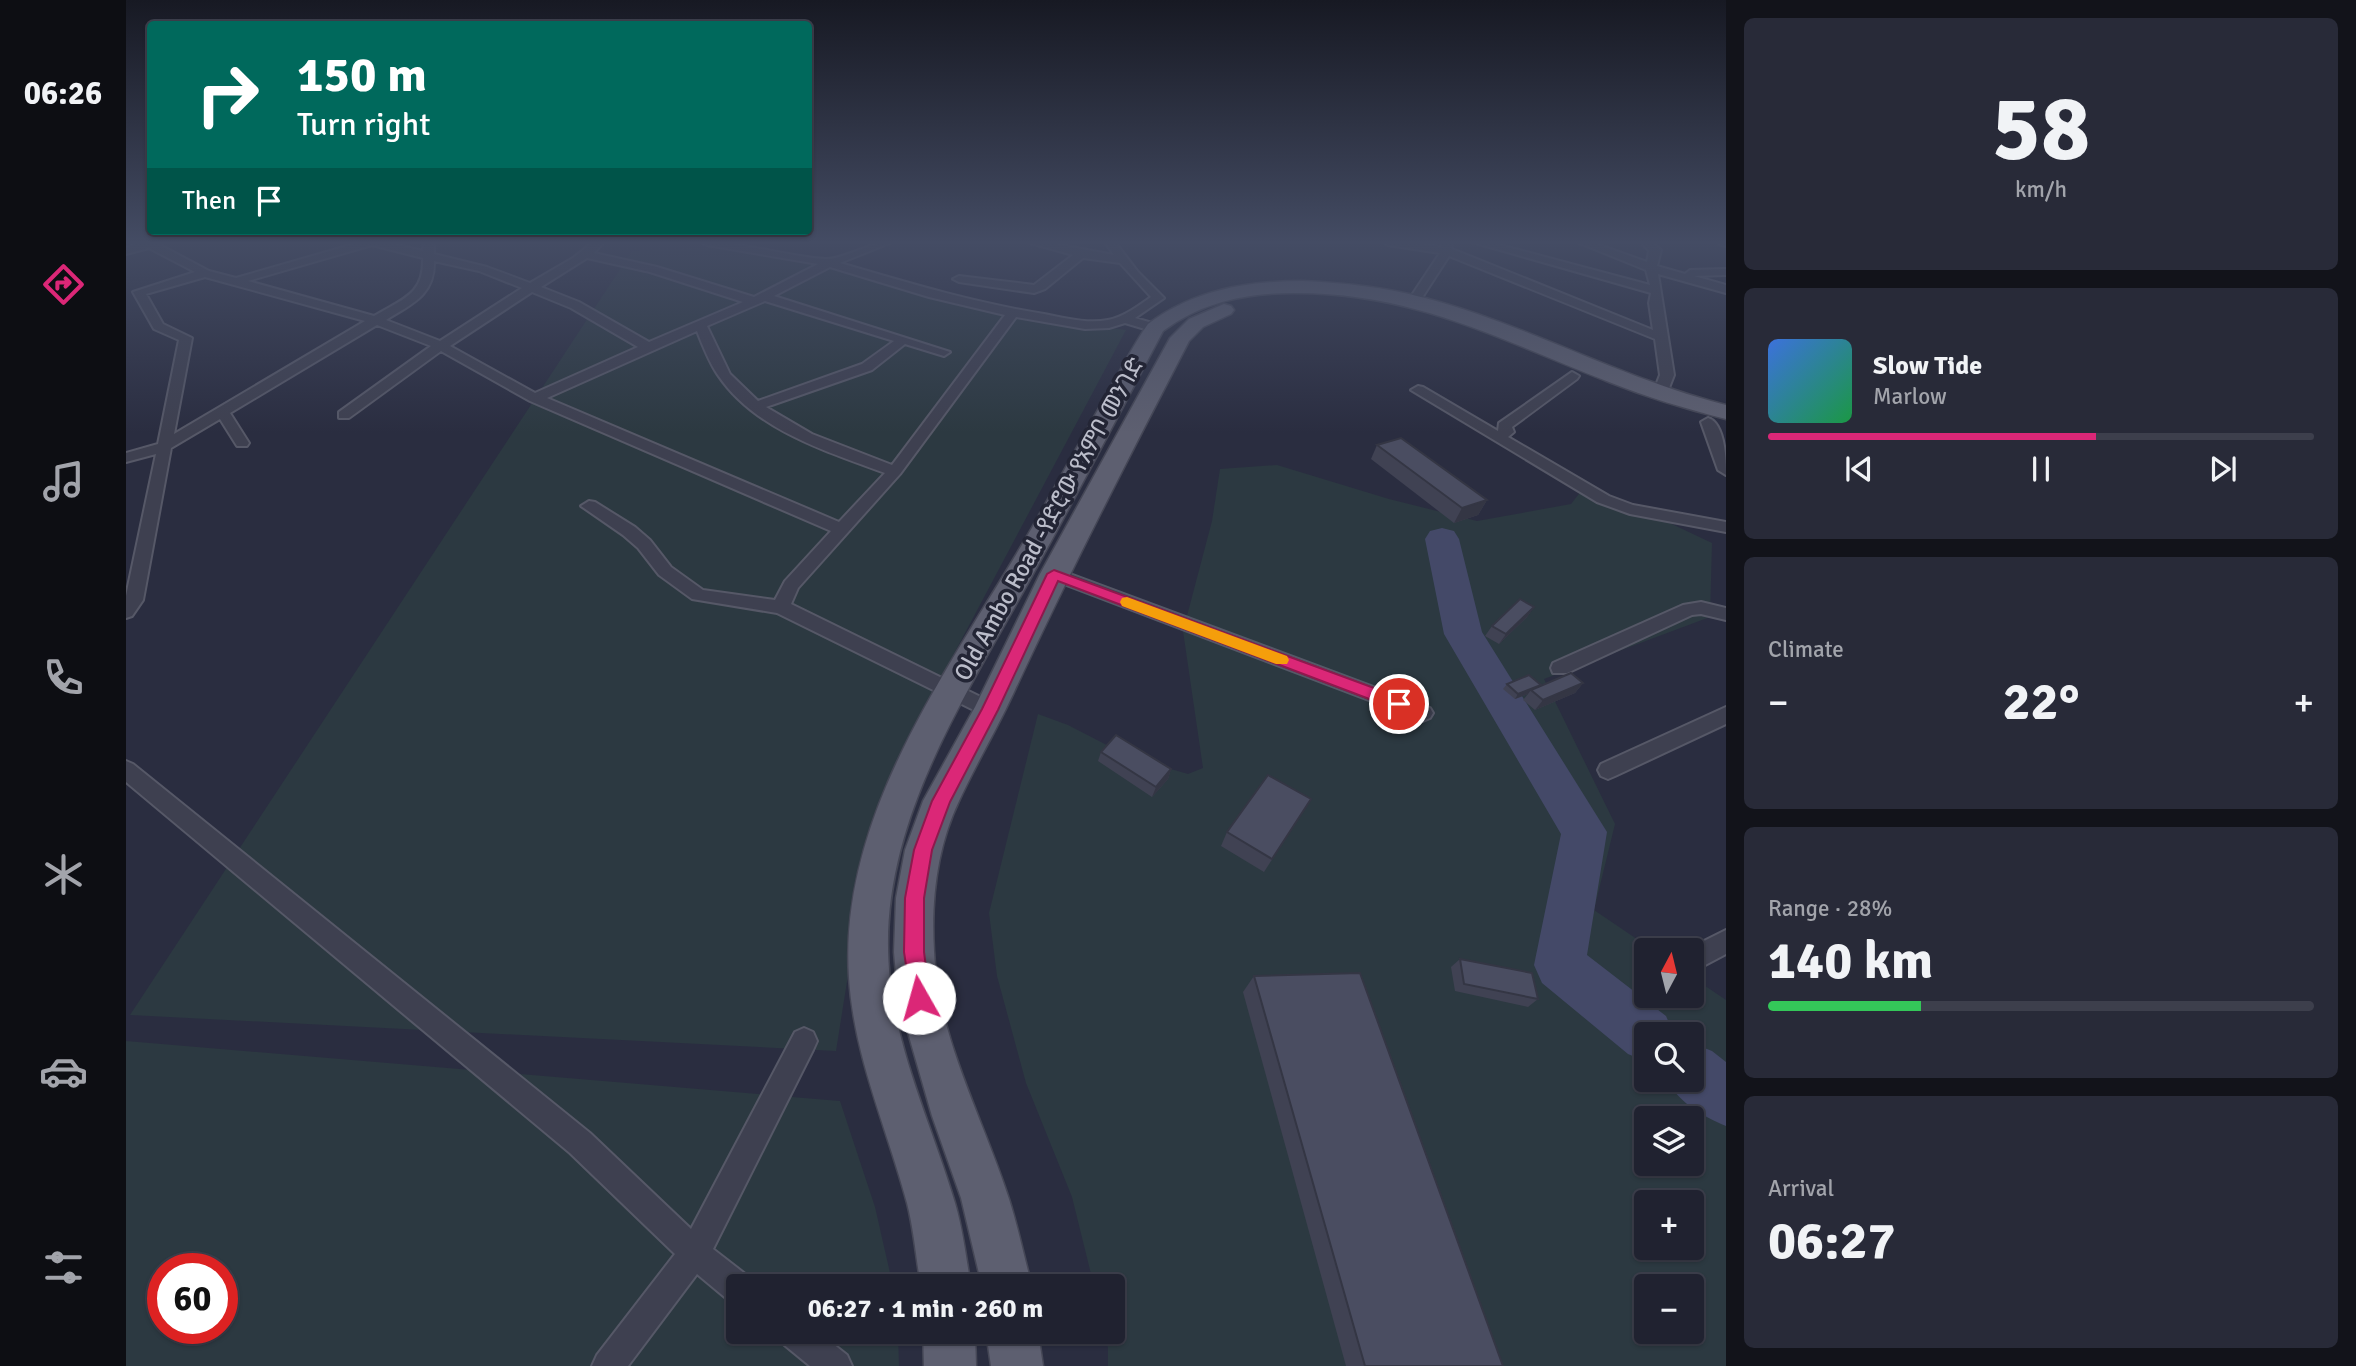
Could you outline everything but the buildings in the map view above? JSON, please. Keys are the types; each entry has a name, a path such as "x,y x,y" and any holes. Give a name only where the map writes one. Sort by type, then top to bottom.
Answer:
{"main road":[{"name":"Old Ambo Road -የድሮው የአምቦ መንገድ","path":"944,1274 930,1196 891,1086 874,1018 867,947 871,895 879,853 898,801 951,694 1155,328 1188,306"},
{"name":"Old Ambo Road -የድሮው የአምቦ መንገድ","path":"1004,1274 985,1198 954,1116 919,998 914,952 915,898 923,850 941,801 990,710 1054,574 1180,338 1196,323 1241,306"},
{"name":"Old Ambo Road -የድሮው የአምቦ መንገድ","path":"1386,306 1432,317 1572,376 1720,420"},
{"name":"Old Ambo Road -የድሮው የአምቦ መንገድ","path":"1430,306 1458,314 1587,367 1660,393 1720,420"},
{"path":"949,1344 950,1366"},
{"path":"1014,1344 1017,1366"}],"street":[{"path":"126,612 134,600 186,338 158,326 147,306"},
{"path":"320,306 378,321 439,345 535,398 844,530"},
{"path":"126,458 165,446 378,321 399,306"},
{"path":"344,415 439,345 501,306"},
{"path":"576,306 648,347"},
{"path":"535,398 743,306"},
{"path":"783,306 944,352"},
{"path":"982,306 1085,325 1109,324 1125,319 1146,306"},
{"path":"1586,306 1660,337"},
{"path":"1655,306 1667,375 1660,393"},
{"path":"781,607 792,584 895,471 1013,313"},
{"path":"1125,319 1155,328"},
{"path":"700,324 731,384 757,406 791,430 895,471"},
{"path":"757,406 867,367 903,340"},
{"path":"1497,437 1507,432 1504,426 1572,376"},
{"path":"1418,390 1603,499 1630,509 1726,527"},
{"path":"222,412 242,443"},
{"path":"1720,420 1726,470"},
{"path":"589,506 629,530 665,571 698,595 781,607 951,694 990,710"},
{"path":"1054,574 1423,713"},
{"path":"1560,668 1689,609 1701,608 1726,614"},
{"path":"1608,770 1726,715"},
{"path":"126,771 580,1143 695,1253 726,1278"},
{"path":"1704,953 1726,941"},
{"path":"608,1366 695,1253 804,1041"},
{"path":"808,1344 836,1366"}],"shaded area":[{"path":"596,306 968,306 1126,330 939,682 870,837 836,1051 130,1015"},
{"path":"1277,465 1389,499 1477,521 1571,504 1582,490 1617,498 1712,543 1710,617 1544,679 1615,824 1594,910 1635,938 1634,1008 1704,1008 1704,985 1726,1000 1726,1366 1108,1366 1107,1344 1125,1344 1125,1274 1091,1274 1072,1197 1026,1083 997,976 989,913 1038,714 1068,725 1130,757 1188,774 1203,768 1183,631 1212,521 1220,469"},
{"path":"126,1041 840,1101 875,1207 890,1274 726,1274 726,1344 898,1344 899,1366 126,1366"}],"waterway":[{"path":"1442,539 1463,634 1584,832 1560,965 1634,1025"},
{"path":"1704,1081 1726,1098"}],"slow traffic":[{"path":"1127,602 1282,660"}],"route":[{"path":"919,998 914,952 915,898 923,850 941,801 990,710 1054,574 1399,704"}]}
